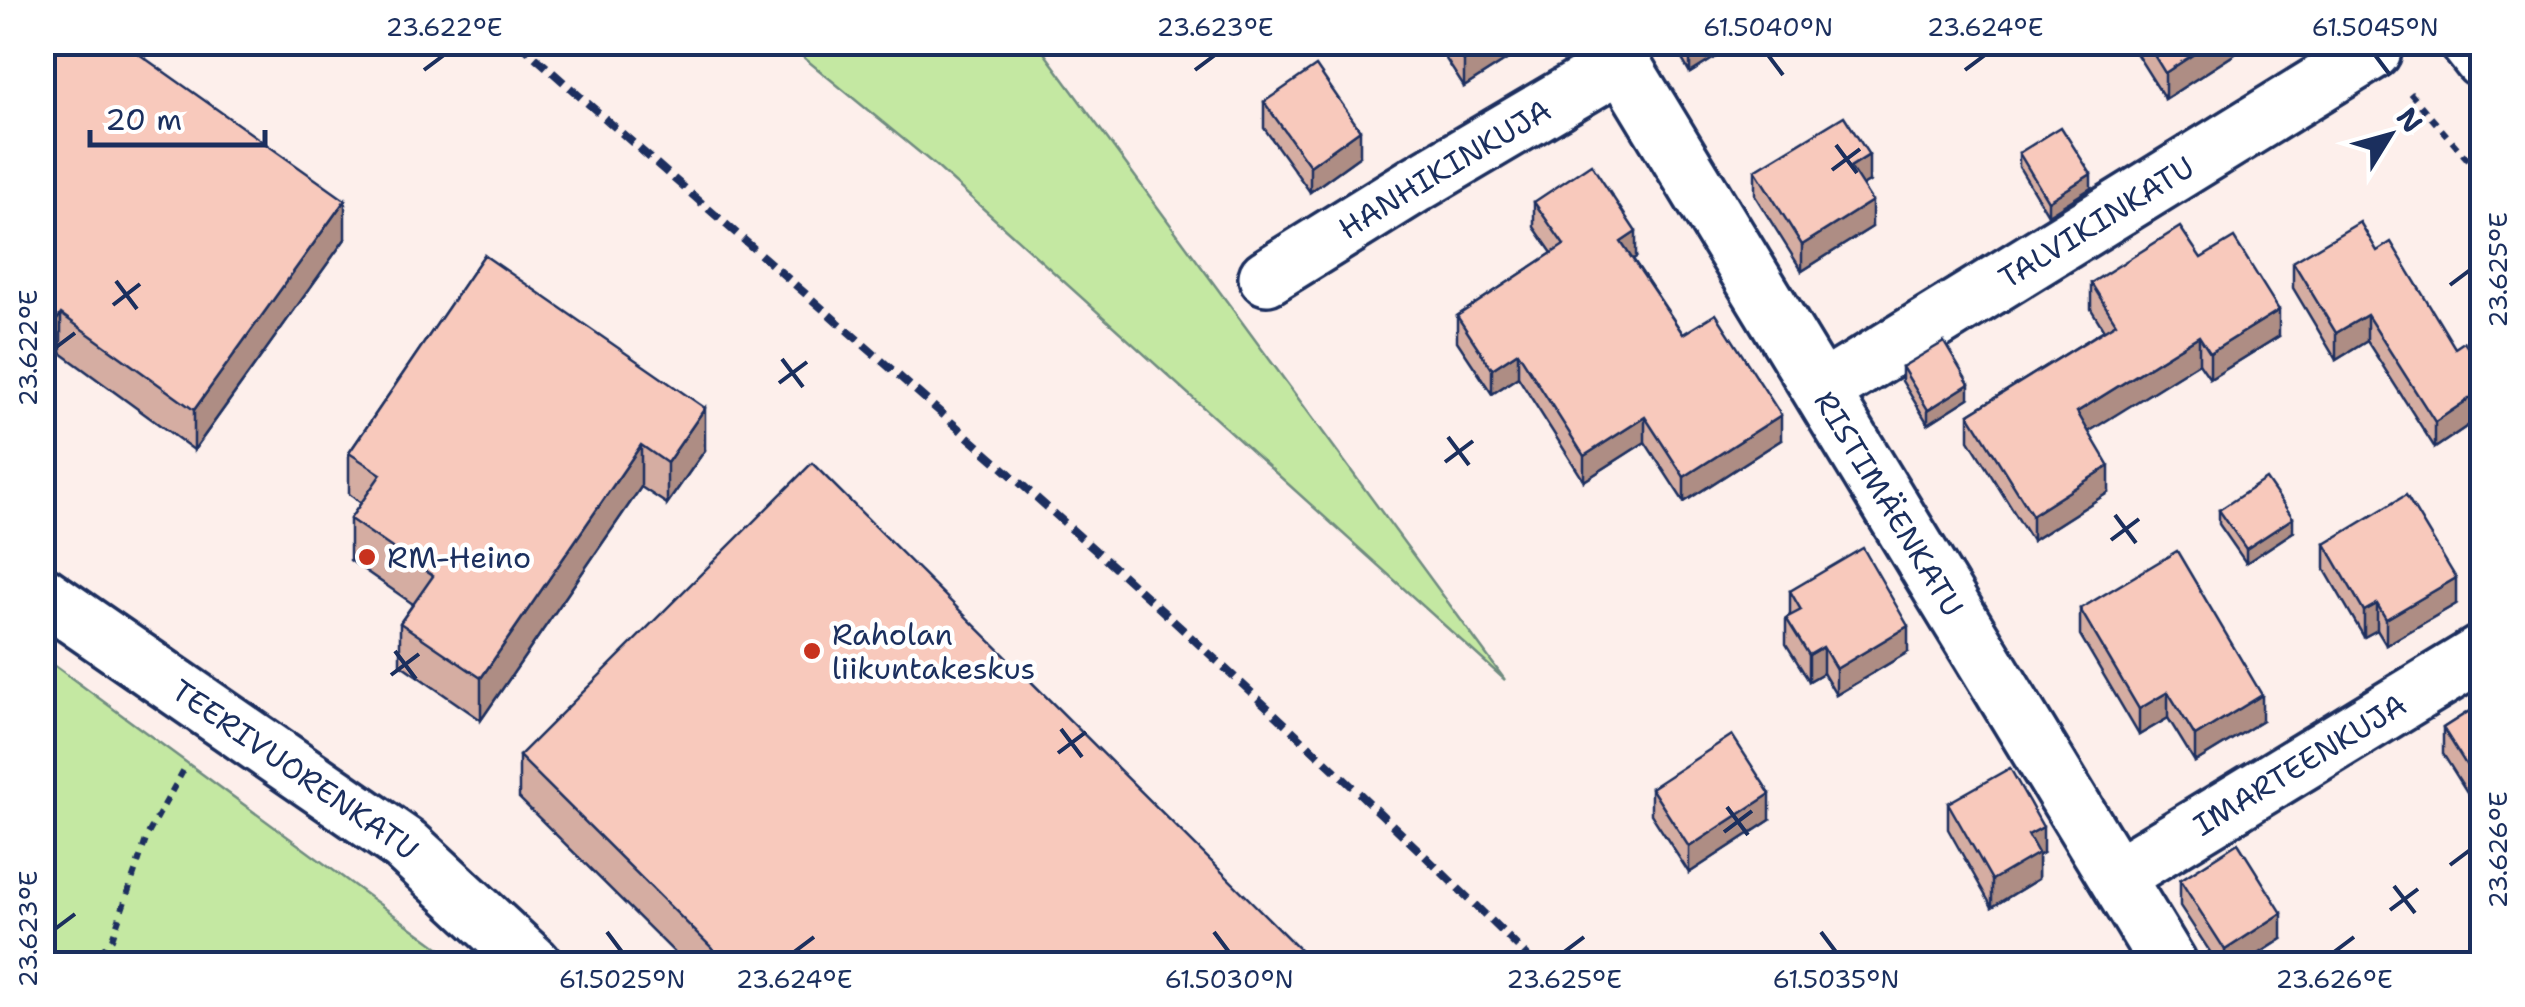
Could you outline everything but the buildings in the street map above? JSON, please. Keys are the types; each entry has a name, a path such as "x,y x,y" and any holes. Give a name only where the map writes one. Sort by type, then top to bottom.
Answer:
{"street":[{"path":"2468,42 2482,60"},
{"name":"TALVIKINKATU","path":"1822,391 2373,51"},
{"name":"RISTIMÄENKATU","path":"1616,53 2169,964"},
{"name":"HANHIKINKUJA","path":"1268,278 1616,53"},
{"name":"TEERIVUORENKATU","path":"42,594 406,845 532,964"},
{"name":"IMARTEENKUJA","path":"2116,876 2482,653"}],"path":[{"path":"2373,51 2482,176"},
{"path":"91,964 112,939 148,834 214,713"}],"green space":[{"path":"786,43 1037,43 1505,680 936,166"},
{"path":"51,663 461,964 43,964 42,674"}],"railway":[{"path":"518,42 1161,610 1288,726 1535,964"}],"place":[{"name":"RM-Heino","path":"367,557"},
{"name":"Raholan liikuntakeskus","path":"812,651"}]}
